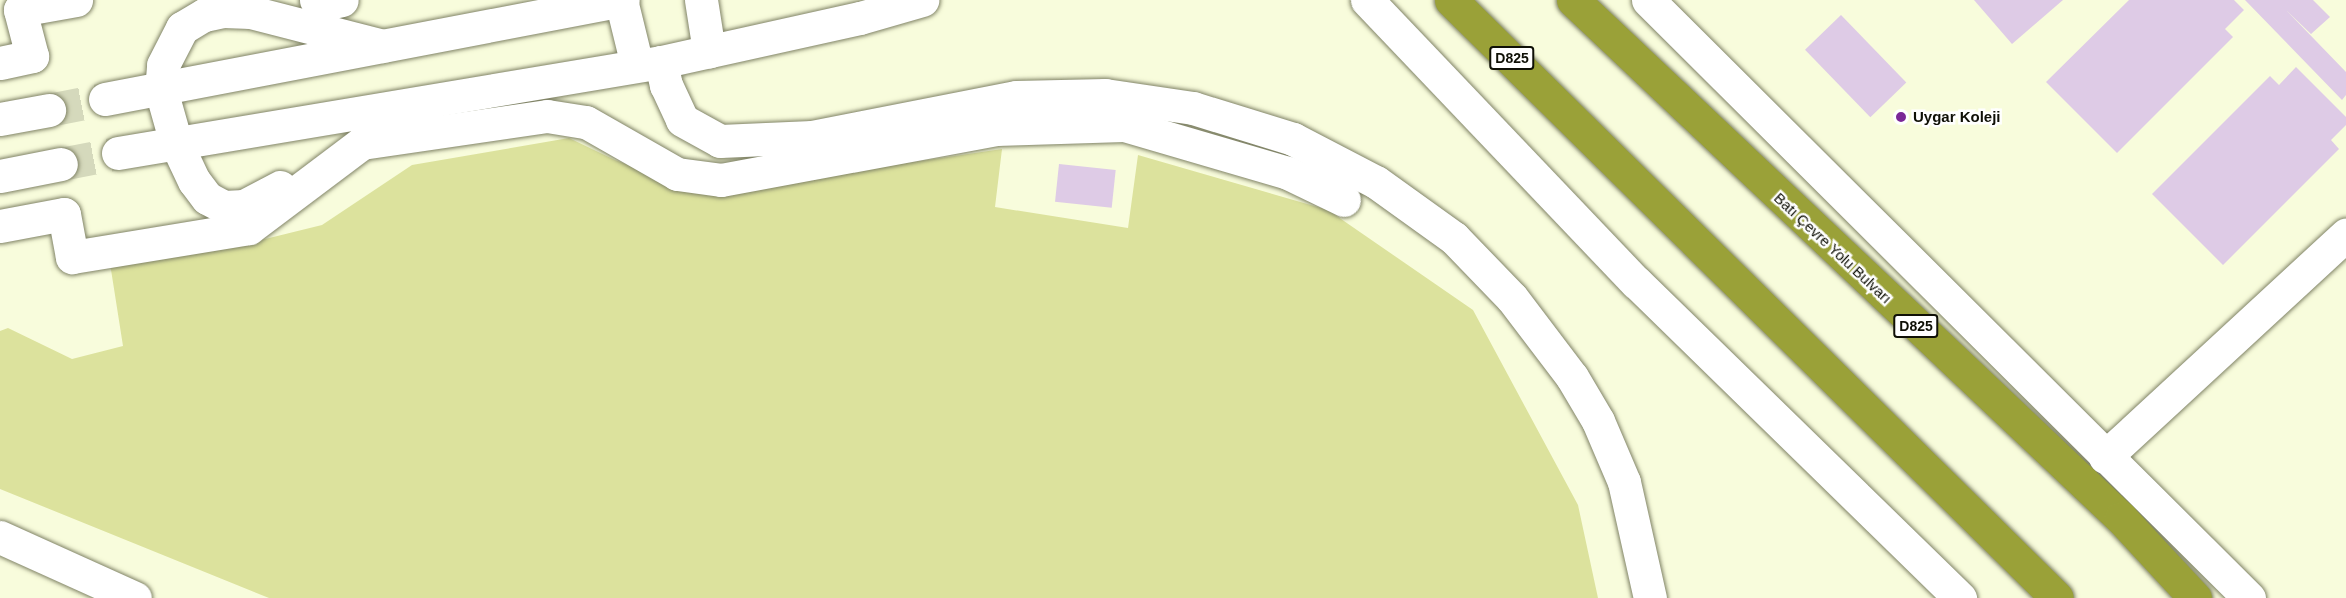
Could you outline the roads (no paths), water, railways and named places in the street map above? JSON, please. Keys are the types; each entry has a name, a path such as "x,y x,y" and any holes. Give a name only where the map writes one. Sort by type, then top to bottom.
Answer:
{"highway":[{"name":"D825","path":"1451,0 1573,116 2057,598"},
{"name":"Batı Çevre Yolu Bulvarı","path":"1573,0 1631,58 2121,518 2195,598"}],"street":[{"path":"0,63 32,56 20,10 76,0"},
{"path":"316,0 328,3 342,0"},
{"path":"105,99 622,0 649,64 666,85 682,120 720,141 812,137 1016,97 1105,95 1193,108 1293,139 1376,182 1454,238 1512,298 1572,377 1598,421 1624,482 1650,598"},
{"path":"701,0 709,51"},
{"path":"118,153 649,64 922,0"},
{"path":"1367,0 1636,282 1960,598"},
{"path":"1648,0 2249,598"},
{"path":"383,46 290,20 223,11 204,15 182,28 163,65 162,88 176,143 207,198 224,207 244,206 299,175 387,107"},
{"path":"0,119 49,110"},
{"path":"0,226 64,214 72,257 249,228 362,143 547,116 586,122 677,174 722,180 996,129 1124,125 1288,172 1344,200"},
{"path":"0,176 61,164"},
{"path":"2105,457 2346,234"},
{"path":"0,537 135,598"}],"tunnel":[{"path":"49,110 105,99"},
{"path":"61,164 118,153"}],"place":[{"name":"Uygar Koleji","path":"1901,117"}]}
